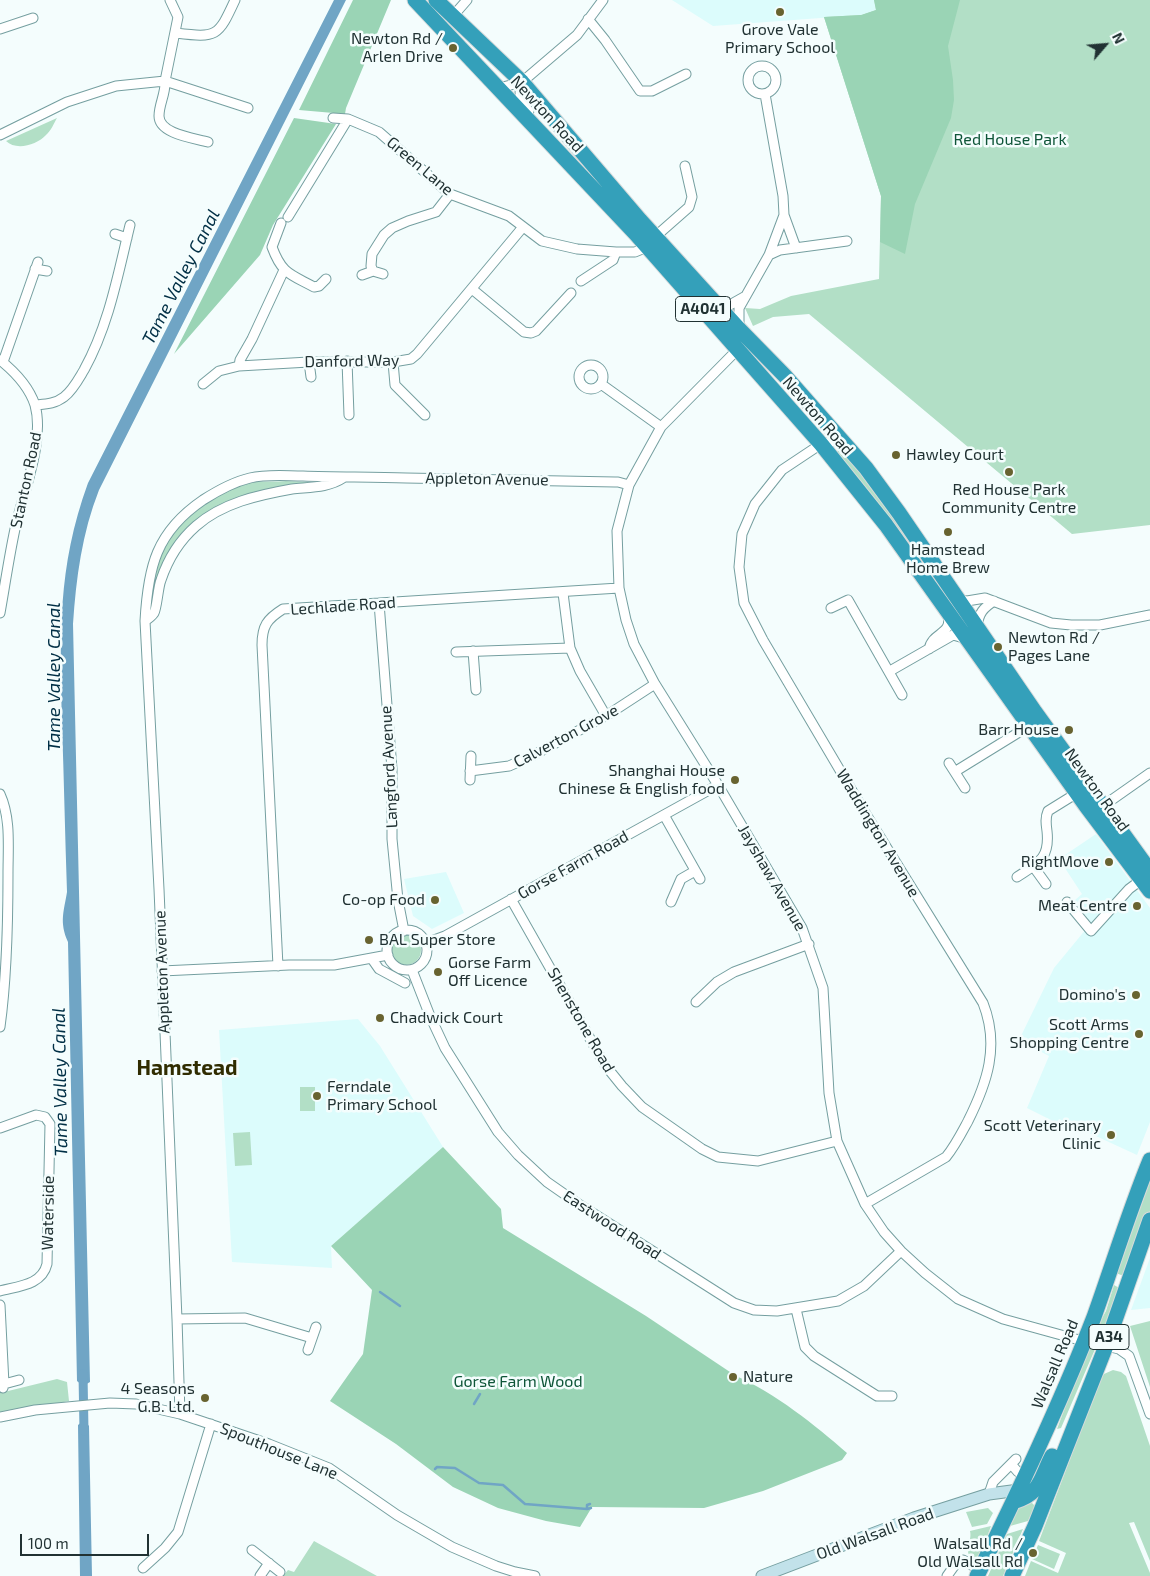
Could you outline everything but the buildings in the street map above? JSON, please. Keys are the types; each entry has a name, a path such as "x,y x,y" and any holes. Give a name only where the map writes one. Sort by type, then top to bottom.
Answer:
{"highway":[{"name":"Newton Road","path":"415,0 582,178 718,306 847,445 895,506 952,603 968,640 1077,793 1147,881"},
{"name":"Newton Road","path":"436,0 522,82 738,349 821,444 952,603 977,626 1035,712 1103,806 1147,881"},
{"name":"Walsall Road","path":"979,1573 1016,1496 1094,1316 1131,1208 1150,1160"},
{"name":"A34","path":"1012,1576 1035,1526 1106,1346 1150,1220"},
{"path":"1107,1275 1129,1283"},
{"path":"1016,1496 1029,1496 1036,1490 1087,1391"}],"main road":[{"path":"989,1494 1016,1496"},
{"name":"Old Walsall Road","path":"762,1576 914,1518 989,1494"}],"street":[{"path":"170,0 178,16 159,115 160,122 164,128 175,133 208,142"},
{"path":"176,33 202,36 212,35 222,27 235,0"},
{"path":"453,16 467,0"},
{"path":"499,88 522,82 577,35 603,0"},
{"path":"0,29 33,18"},
{"path":"588,19 640,91 652,91 686,74"},
{"path":"0,135 67,102 116,86 165,81 248,108"},
{"path":"522,82 519,92 522,103 575,162 582,178"},
{"path":"764,94 783,196 784,215 796,248"},
{"name":"Green Lane","path":"333,118 348,119 379,132 450,194 509,216 542,241 577,249 616,252 635,252 652,242"},
{"path":"326,279 320,286 314,287 284,270 278,262 272,247 284,220 348,119"},
{"path":"652,242 689,207 692,197 685,166"},
{"path":"373,271 371,266 372,254 384,235 392,228 436,212 450,194"},
{"path":"739,329 738,316 745,297 769,255 784,215"},
{"path":"35,406 53,403 63,398 75,387 87,365 101,335 120,272 130,225"},
{"name":"Danford Way","path":"215,389 207,381 219,371 240,366 347,361 393,362 411,359 523,227"},
{"path":"115,234 127,238"},
{"path":"769,255 780,250 848,241"},
{"path":"581,281 613,260 616,252"},
{"path":"1,361 36,266 47,271"},
{"path":"240,366 240,360 252,339 284,270"},
{"path":"362,275 373,271 383,274"},
{"path":"472,289 524,332 531,333 536,331 571,293"},
{"path":"718,306 728,306 745,297"},
{"name":"Jayshaw Avenue","path":"738,349 661,427 629,485 617,530 619,588 626,620 634,644 655,684 718,784 802,928 809,944 823,988 829,1093 837,1141 865,1204 884,1232 901,1251 958,1299 1003,1319 1083,1341"},
{"name":"Stanton Road","path":"0,613 15,529 39,435 35,406 28,390 20,378 1,361"},
{"path":"347,361 349,415"},
{"path":"310,362 310,377"},
{"path":"393,362 395,384 425,415"},
{"path":"601,384 661,427"},
{"path":"813,407 824,432 821,444 837,441 847,445"},
{"name":"Waddington Avenue","path":"821,444 782,470 755,504 742,534 739,567 744,603 762,640 864,811 983,1003 990,1032 990,1057 986,1080 979,1099 954,1146 946,1157 940,1161 865,1204"},
{"name":"Appleton Avenue","path":"180,1414 178,1319 145,621 146,594 155,558 167,534 186,511 219,489 249,478 266,476 618,482 629,485"},
{"name":"Appleton Avenue","path":"145,621 154,613 161,579 172,555 184,538 198,525 236,502 269,494 325,486 346,477"},
{"name":"Lechlade Road","path":"278,966 262,633 265,624 274,614 283,609 619,588"},
{"path":"563,593 570,648 580,671 606,716"},
{"path":"929,648 932,640 948,627 952,603 985,598 1051,623 1100,625 1150,615"},
{"path":"831,608 848,600 902,695"},
{"path":"977,626 984,607 994,601"},
{"name":"Langford Avenue","path":"379,604 392,769 392,839 398,900 404,931"},
{"path":"890,671 953,635 968,640"},
{"path":"456,652 570,648"},
{"path":"473,651 476,690"},
{"name":"Calverton Grove","path":"471,756 470,776 509,766 606,716 655,684"},
{"path":"956,771 1029,726"},
{"path":"949,762 956,771 964,788"},
{"path":"1103,806 1150,773"},
{"name":"Gorse Farm Road","path":"426,943 445,936 664,816 718,784"},
{"path":"1017,877 1041,860 1047,851 1046,816 1048,812 1077,793"},
{"path":"0,794 7,818 4,861 7,937 0,1027"},
{"path":"664,816 697,874 681,879 671,902"},
{"path":"1033,866 1046,884"},
{"path":"1067,902 1090,931 1129,889 1147,881"},
{"name":"Shenstone Road","path":"511,899 606,1065 622,1086 642,1107 702,1149 718,1157 758,1161 837,1141"},
{"path":"404,931 413,931 421,936 426,943 427,950 423,962 412,970 397,967 388,955 388,948 393,937 404,931"},
{"path":"696,1002 717,982 734,972 809,944"},
{"path":"162,971 334,965 388,955"},
{"path":"372,959 379,969 405,983"},
{"name":"Eastwood Road","path":"412,970 445,1048 498,1132 518,1155 547,1182 734,1303 754,1310 777,1311 838,1301 864,1286 901,1251"},
{"name":"Waterside","path":"0,1128 36,1115 45,1117 50,1124 48,1264 39,1279 0,1291"},
{"path":"0,1305 4,1386 19,1380"},
{"path":"796,1309 805,1347 814,1356 877,1396 892,1396"},
{"path":"178,1319 245,1318 312,1338"},
{"path":"308,1350 316,1327"},
{"path":"1106,1346 1119,1349 1129,1356 1150,1414"},
{"name":"Spouthouse Lane","path":"0,1417 35,1410 110,1403 136,1404 180,1414 269,1444 329,1468 396,1515 452,1546 496,1566 536,1576"},
{"path":"143,1568 165,1548 178,1532 211,1424"},
{"path":"989,1494 993,1482 1013,1461 1018,1472"},
{"path":"252,1550 280,1572"},
{"path":"947,1576 957,1562 963,1560 979,1573"},
{"path":"260,1576 268,1563"}],"shaded area":[{"name":"Grove Vale Primary School","path":"672,0 874,0 876,10 861,15 713,26"},
{"path":"1096,834 1150,908 1150,1122 1137,1155 1059,1119 1057,1123 1027,1108 1049,1056 1019,1040 1054,968 1091,923 1075,900 1082,894 1059,859"},
{"path":"446,872 464,913 432,929 413,916 404,879"},
{"name":"Ferndale Primary School","path":"358,1019 380,1046 443,1147 331,1246 332,1268 232,1262 219,1030"},
{"path":"1150,1258 1150,1308 1131,1310"}],"green space":[{"path":"353,0 391,0 345,114 299,110"},
{"name":"Red House Park","path":"874,0 1150,0 1150,525 1072,534 809,314 773,317 753,326 745,308 760,309 791,296 879,279 881,196 824,17 862,15 876,10"},
{"path":"874,0 960,0 948,46 954,100 951,118 915,204 905,254 880,242 881,196 824,17 861,15 876,10"},
{"path":"57,118 48,133 37,142 26,146 15,146 6,141"},
{"path":"294,118 336,124 273,225 260,255 174,354"},
{"path":"841,448 864,473 1049,740 837,451"},
{"path":"255,482 310,482 309,484 230,503 177,542 153,607 151,607 159,562 173,534 184,521 210,499 240,485"},
{"path":"406,935 417,939 421,950 417,961 406,965 395,961 391,950 395,939"},
{"path":"300,1087 315,1087 315,1111 300,1111"},
{"path":"250,1132 252,1165 235,1166 233,1133"},
{"name":"Gorse Farm Wood","path":"443,1147 501,1209 503,1228 646,1316 736,1376 780,1400 847,1453 842,1460 763,1491 704,1508 592,1507 580,1527 546,1521 498,1508 453,1487 396,1444 330,1401 363,1354 372,1290 331,1246"},
{"path":"1150,1182 1150,1211 1126,1274 1121,1275 1116,1273 1145,1186"},
{"path":"1114,1285 1121,1289 1061,1428 1057,1429 1091,1338 1106,1311"},
{"path":"1150,1321 1150,1387 1130,1326"},
{"path":"1113,1370 1121,1372 1126,1376 1150,1446 1150,1561 1134,1522 1129,1523 1150,1576 1025,1576 1031,1561 1058,1573 1066,1553 1039,1541 1100,1380 1104,1374"},
{"path":"57,1379 67,1382 69,1401 0,1414 0,1393"},
{"path":"1031,1502 1035,1506 1028,1521 1010,1526 1018,1508"},
{"path":"988,1508 993,1513 987,1524 972,1527 966,1512"},
{"path":"991,1526 979,1559 973,1558 968,1552 970,1531"},
{"path":"1023,1529 1003,1576 988,1576 1007,1534"},
{"path":"314,1541 377,1576 283,1576 288,1570 294,1572"},
{"path":"1038,1545 1060,1554 1054,1569 1032,1559"}],"water":[{"path":"334,0 346,0 99,490 84,539 73,624 90,1382 83,1386 77,1381 68,942 63,922 67,892 61,631 66,573 71,544 88,483"},
{"path":"84,1420 89,1426 92,1576 80,1576 78,1425"}],"waterway":[{"path":"380,1292 400,1306"},
{"path":"83,1374 84,1431"},
{"path":"470,1389 474,1382"},
{"path":"474,1404 480,1394"},
{"path":"435,1469 437,1467 455,1468 479,1483 503,1485 525,1504 591,1508"},
{"path":"587,1509 587,1505 590,1504"}],"place":[{"name":"Grove Vale Primary School","path":"780,12"},
{"name":"Newton Rd / Arlen Drive","path":"453,48"},
{"name":"Hawley Court","path":"896,455"},
{"name":"Red House Park Community Centre","path":"1009,472"},
{"name":"Hamstead Home Brew","path":"948,532"},
{"name":"Newton Rd / Pages Lane","path":"998,647"},
{"name":"Barr House","path":"1069,730"},
{"name":"Shanghai House Chinese & English food","path":"735,780"},
{"name":"RightMove","path":"1109,862"},
{"name":"Co-op Food","path":"435,900"},
{"name":"Meat Centre","path":"1137,906"},
{"name":"BAL Super Store","path":"369,940"},
{"name":"Gorse Farm Off Licence","path":"438,972"},
{"name":"Domino's","path":"1136,995"},
{"name":"Chadwick Court","path":"380,1018"},
{"name":"Scott Arms Shopping Centre","path":"1139,1034"},
{"name":"Ferndale Primary School","path":"317,1096"},
{"name":"Scott Veterinary Clinic","path":"1111,1135"},
{"name":"Nature","path":"733,1377"},
{"name":"4 Seasons G.B. Ltd.","path":"205,1398"},
{"name":"Walsall Rd / Old Walsall Rd","path":"1033,1553"}],"district":[{"name":"Hamstead","path":"187,1068"}],"water label":[{"name":"Tame Valley Canal","path":"181,277"},
{"name":"Tame Valley Canal","path":"54,677"},
{"name":"Tame Valley Canal","path":"60,1082"}]}
